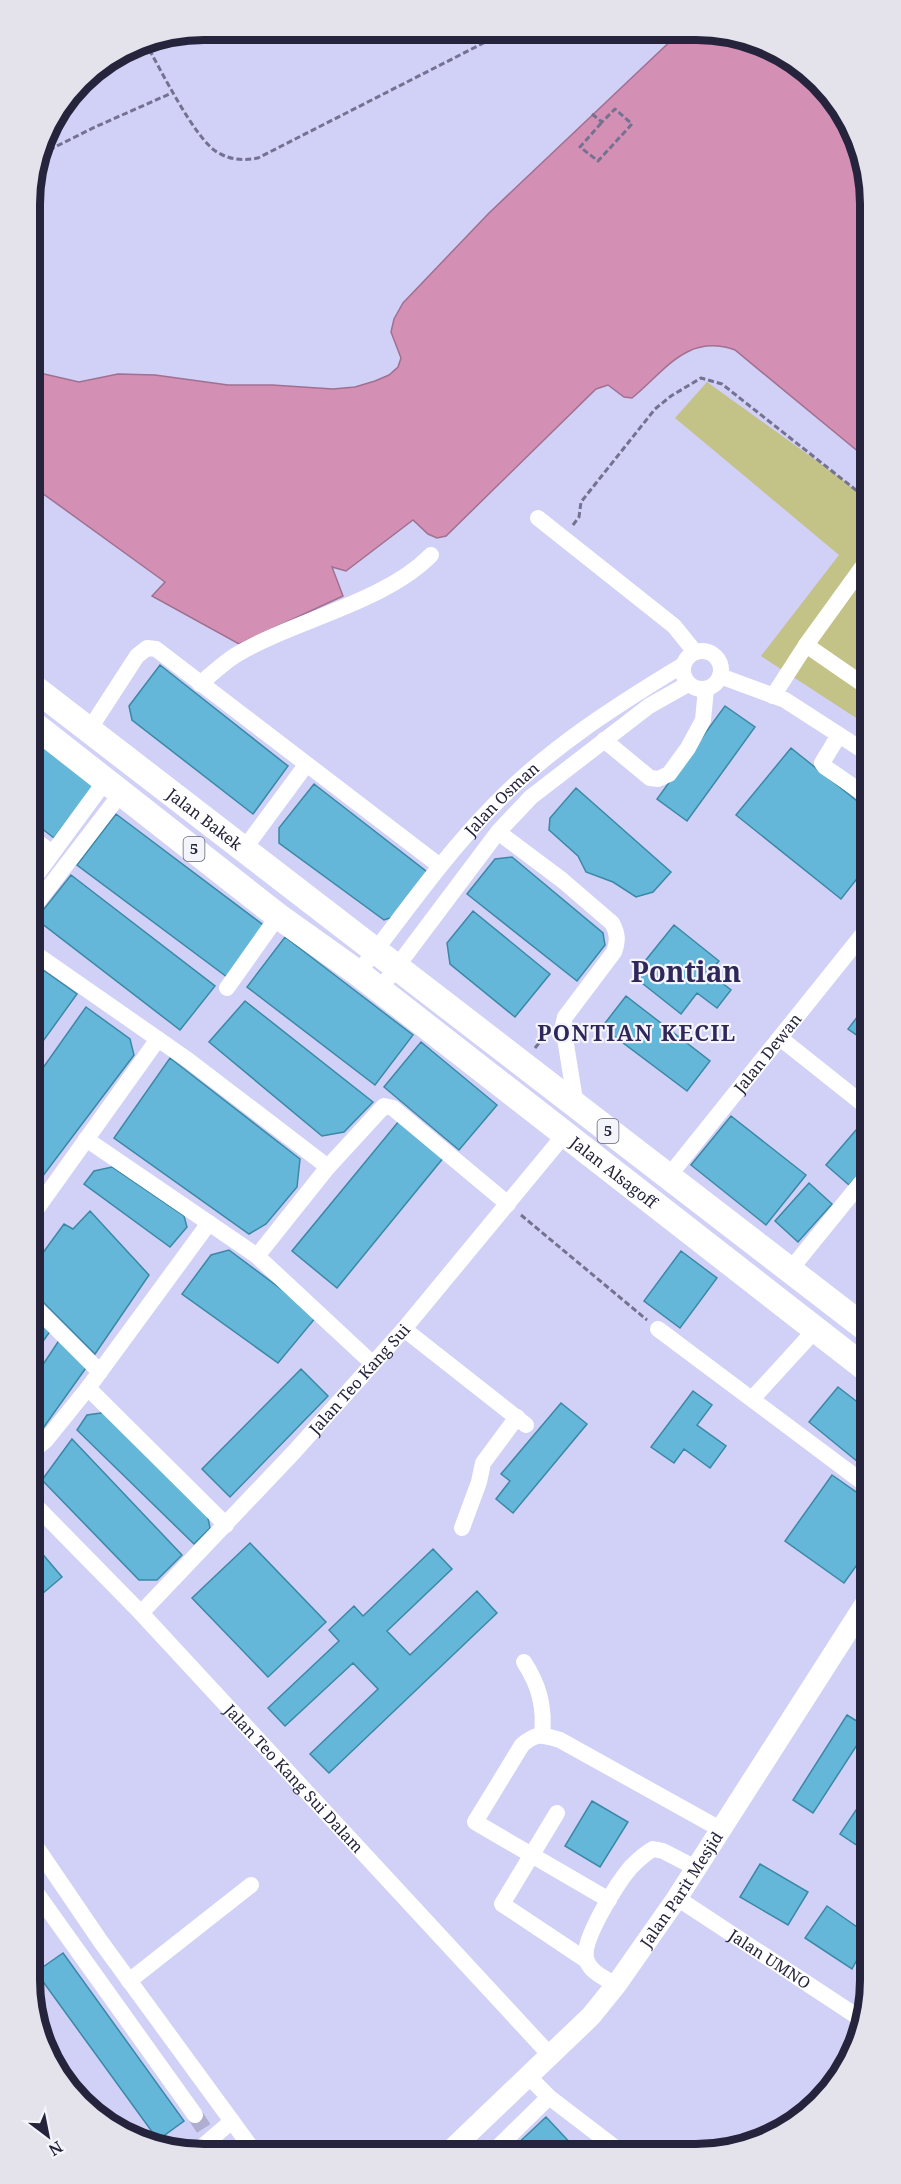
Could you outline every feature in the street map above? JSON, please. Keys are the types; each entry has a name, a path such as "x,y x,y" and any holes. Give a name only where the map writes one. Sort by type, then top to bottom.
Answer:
{"highway":[{"name":"Jalan Bakek","path":"41,693 375,952"},
{"name":"Jalan Bakek","path":"41,730 278,916 358,973"},
{"name":"Jalan Alsagoff","path":"375,952 860,1324"},
{"name":"Jalan Alsagoff","path":"358,973 860,1364"}],"main road":[{"name":"Jalan Parit Mesjid","path":"458,2144 591,2016 616,1985 677,1898 860,1612"}],"street":[{"path":"538,518 674,627 695,652"},
{"path":"200,684 237,655 368,595 412,572 431,555"},
{"path":"773,696 806,645 860,570"},
{"path":"806,645 860,682"},
{"path":"89,730 137,656 147,648 156,649 440,866"},
{"path":"695,652 713,654 720,664 720,676 712,687 699,690 688,684 684,678 683,665 695,652"},
{"name":"Jalan Osman","path":"358,973 440,866 495,803 528,773 596,719 683,665"},
{"path":"720,676 785,699 860,748"},
{"name":"Jalan Osman","path":"380,989 498,832 531,797 649,705 688,684"},
{"path":"604,740 650,778 664,777 669,774 688,747 703,720 706,689"},
{"path":"839,735 822,763 860,791"},
{"path":"244,849 306,765"},
{"path":"41,869 52,853 114,786"},
{"path":"41,897 114,786"},
{"path":"498,832 562,880 612,923 616,931 618,941 614,952 565,1017 563,1026 576,1106"},
{"path":"41,844 52,853"},
{"path":"227,988 278,916"},
{"name":"Jalan Dewan","path":"668,1177 860,938"},
{"path":"41,957 158,1039 328,1167"},
{"path":"780,1038 860,1102"},
{"path":"40,1200 158,1039"},
{"path":"257,1256 328,1167 384,1106 393,1108 508,1204"},
{"name":"Jalan Teo Kang Sui","path":"141,1613 226,1525 373,1364 566,1134"},
{"path":"86,1139 257,1256 373,1364"},
{"path":"790,1270 860,1184"},
{"path":"40,1444 88,1388 210,1223"},
{"path":"40,1312 100,1372"},
{"path":"404,1329 522,1421 483,1462 462,1528"},
{"path":"658,1329 860,1480"},
{"path":"752,1399 816,1329"},
{"path":"88,1388 226,1525"},
{"name":"Jalan Teo Kang Sui Dalam","path":"40,1510 141,1613 550,2055"},
{"path":"524,1662 540,1694 544,1718 542,1735"},
{"path":"609,1900 475,1822 522,1745 532,1736 542,1735 560,1740 720,1830"},
{"path":"557,1813 502,1904 586,1960 596,1972 616,1985"},
{"path":"586,1960 585,1950 589,1937 609,1900 630,1869 644,1855 652,1849 663,1851 696,1868"},
{"path":"40,1852 129,1981 249,2144"},
{"path":"129,1981 251,1885"},
{"path":"40,1898 203,2127 199,2143"},
{"name":"Jalan UMNO","path":"677,1898 856,2016"},
{"path":"528,2076 605,2144"},
{"path":"501,2144 549,2097"},
{"path":"203,2127 232,2121"}],"path":[{"path":"150,50 196,131 216,152 232,159 244,160 258,158 489,40"},
{"path":"50,149 94,127 174,92"},
{"path":"615,109 632,124 598,161 580,147 602,122 615,109"},
{"path":"592,114 602,122"},
{"path":"563,538 579,517 581,502 655,409 671,396 701,378 722,384 860,493"},
{"path":"508,1204 658,1329"}],"shaded area":[{"path":"672,40 728,44 749,49 778,62 796,74 827,105 839,122 855,162 860,204 860,453 735,350 718,346 703,347 690,351 666,366 632,398 624,397 608,385 596,389 446,536 437,538 428,534 413,520 346,571 332,567 343,596 239,644 152,596 165,582 41,492 41,373 79,382 118,374 155,375 228,385 333,389 355,387 375,381 389,375 398,367 401,358 391,332 394,319 403,303 489,213"},
{"path":"707,382 860,494 860,720 761,656 839,555 675,418"}],"building":[{"path":"160,665 288,766 253,814 132,720 129,706"},
{"path":"725,706 755,727 687,821 657,799"},
{"path":"41,745 94,785 54,838 41,828"},
{"path":"791,748 860,803 860,875 841,899 736,815"},
{"path":"314,784 431,875 399,915 384,920 279,843 279,828"},
{"path":"576,788 671,872 653,892 636,897 613,882 586,872 578,856 549,830 550,818"},
{"path":"116,814 266,927 227,977 77,865"},
{"path":"512,857 603,933 605,945 577,981 467,894 495,859"},
{"path":"71,875 215,986 180,1030 41,923 41,913"},
{"path":"473,911 550,974 515,1017 450,964 447,943"},
{"path":"674,925 719,961 709,973 731,990 717,1008 697,993 681,1014 633,976"},
{"path":"285,937 413,1035 375,1085 247,987"},
{"path":"41,968 77,994 41,1045"},
{"path":"626,996 710,1061 687,1091 602,1027"},
{"path":"245,1001 373,1102 344,1132 322,1136 209,1042"},
{"path":"86,1007 130,1039 134,1055 40,1179 41,1071"},
{"path":"860,1013 860,1037 848,1029"},
{"path":"421,1042 497,1105 459,1150 384,1087"},
{"path":"170,1058 300,1159 297,1187 266,1224 249,1234 114,1138"},
{"path":"731,1116 806,1175 766,1225 691,1165"},
{"path":"399,1121 444,1157 337,1288 292,1251"},
{"path":"860,1125 860,1172 849,1185 826,1165"},
{"path":"112,1167 184,1216 187,1227 170,1247 84,1184 94,1171"},
{"path":"809,1183 832,1204 798,1242 775,1221"},
{"path":"90,1211 149,1275 95,1354 40,1299 40,1256 64,1224 73,1229"},
{"path":"229,1250 317,1316 278,1363 182,1294 211,1255"},
{"path":"681,1251 717,1278 680,1328 644,1301"},
{"path":"40,1319 51,1330 40,1345"},
{"path":"60,1339 88,1365 40,1432 40,1368"},
{"path":"301,1369 328,1396 230,1497 202,1469"},
{"path":"838,1387 860,1404 860,1464 809,1422"},
{"path":"693,1391 712,1405 697,1425 726,1446 710,1468 684,1449 674,1463 651,1447"},
{"path":"561,1403 587,1424 513,1513 496,1499 510,1481 501,1474"},
{"path":"108,1412 207,1513 210,1528 194,1544 77,1430 87,1415"},
{"path":"72,1439 182,1555 157,1580 139,1580 42,1480"},
{"path":"832,1475 860,1495 860,1561 844,1583 785,1541"},
{"path":"250,1543 326,1622 268,1677 192,1598"},
{"path":"433,1549 452,1569 387,1631 410,1655 477,1591 497,1613 329,1773 310,1754 378,1689 353,1663 285,1726 268,1708 339,1641 329,1630 354,1606 363,1616"},
{"path":"40,1551 62,1577 40,1596"},
{"path":"847,1715 860,1723 860,1740 813,1813 793,1800"},
{"path":"592,1801 628,1822 600,1867 565,1846"},
{"path":"856,1810 860,1813 860,1847 840,1834"},
{"path":"760,1864 808,1892 788,1925 740,1897"},
{"path":"827,1906 860,1929 860,1954 852,1969 805,1938"},
{"path":"63,1953 184,2121 161,2138 155,2135 40,1978 40,1969"},
{"path":"546,2117 571,2144 517,2144"}],"tunnel":[{"path":"195,2115 204,2129"}],"district":[{"name":"Pontian","path":"686,972"},
{"name":"PONTIAN KECIL","path":"637,1033"}]}
